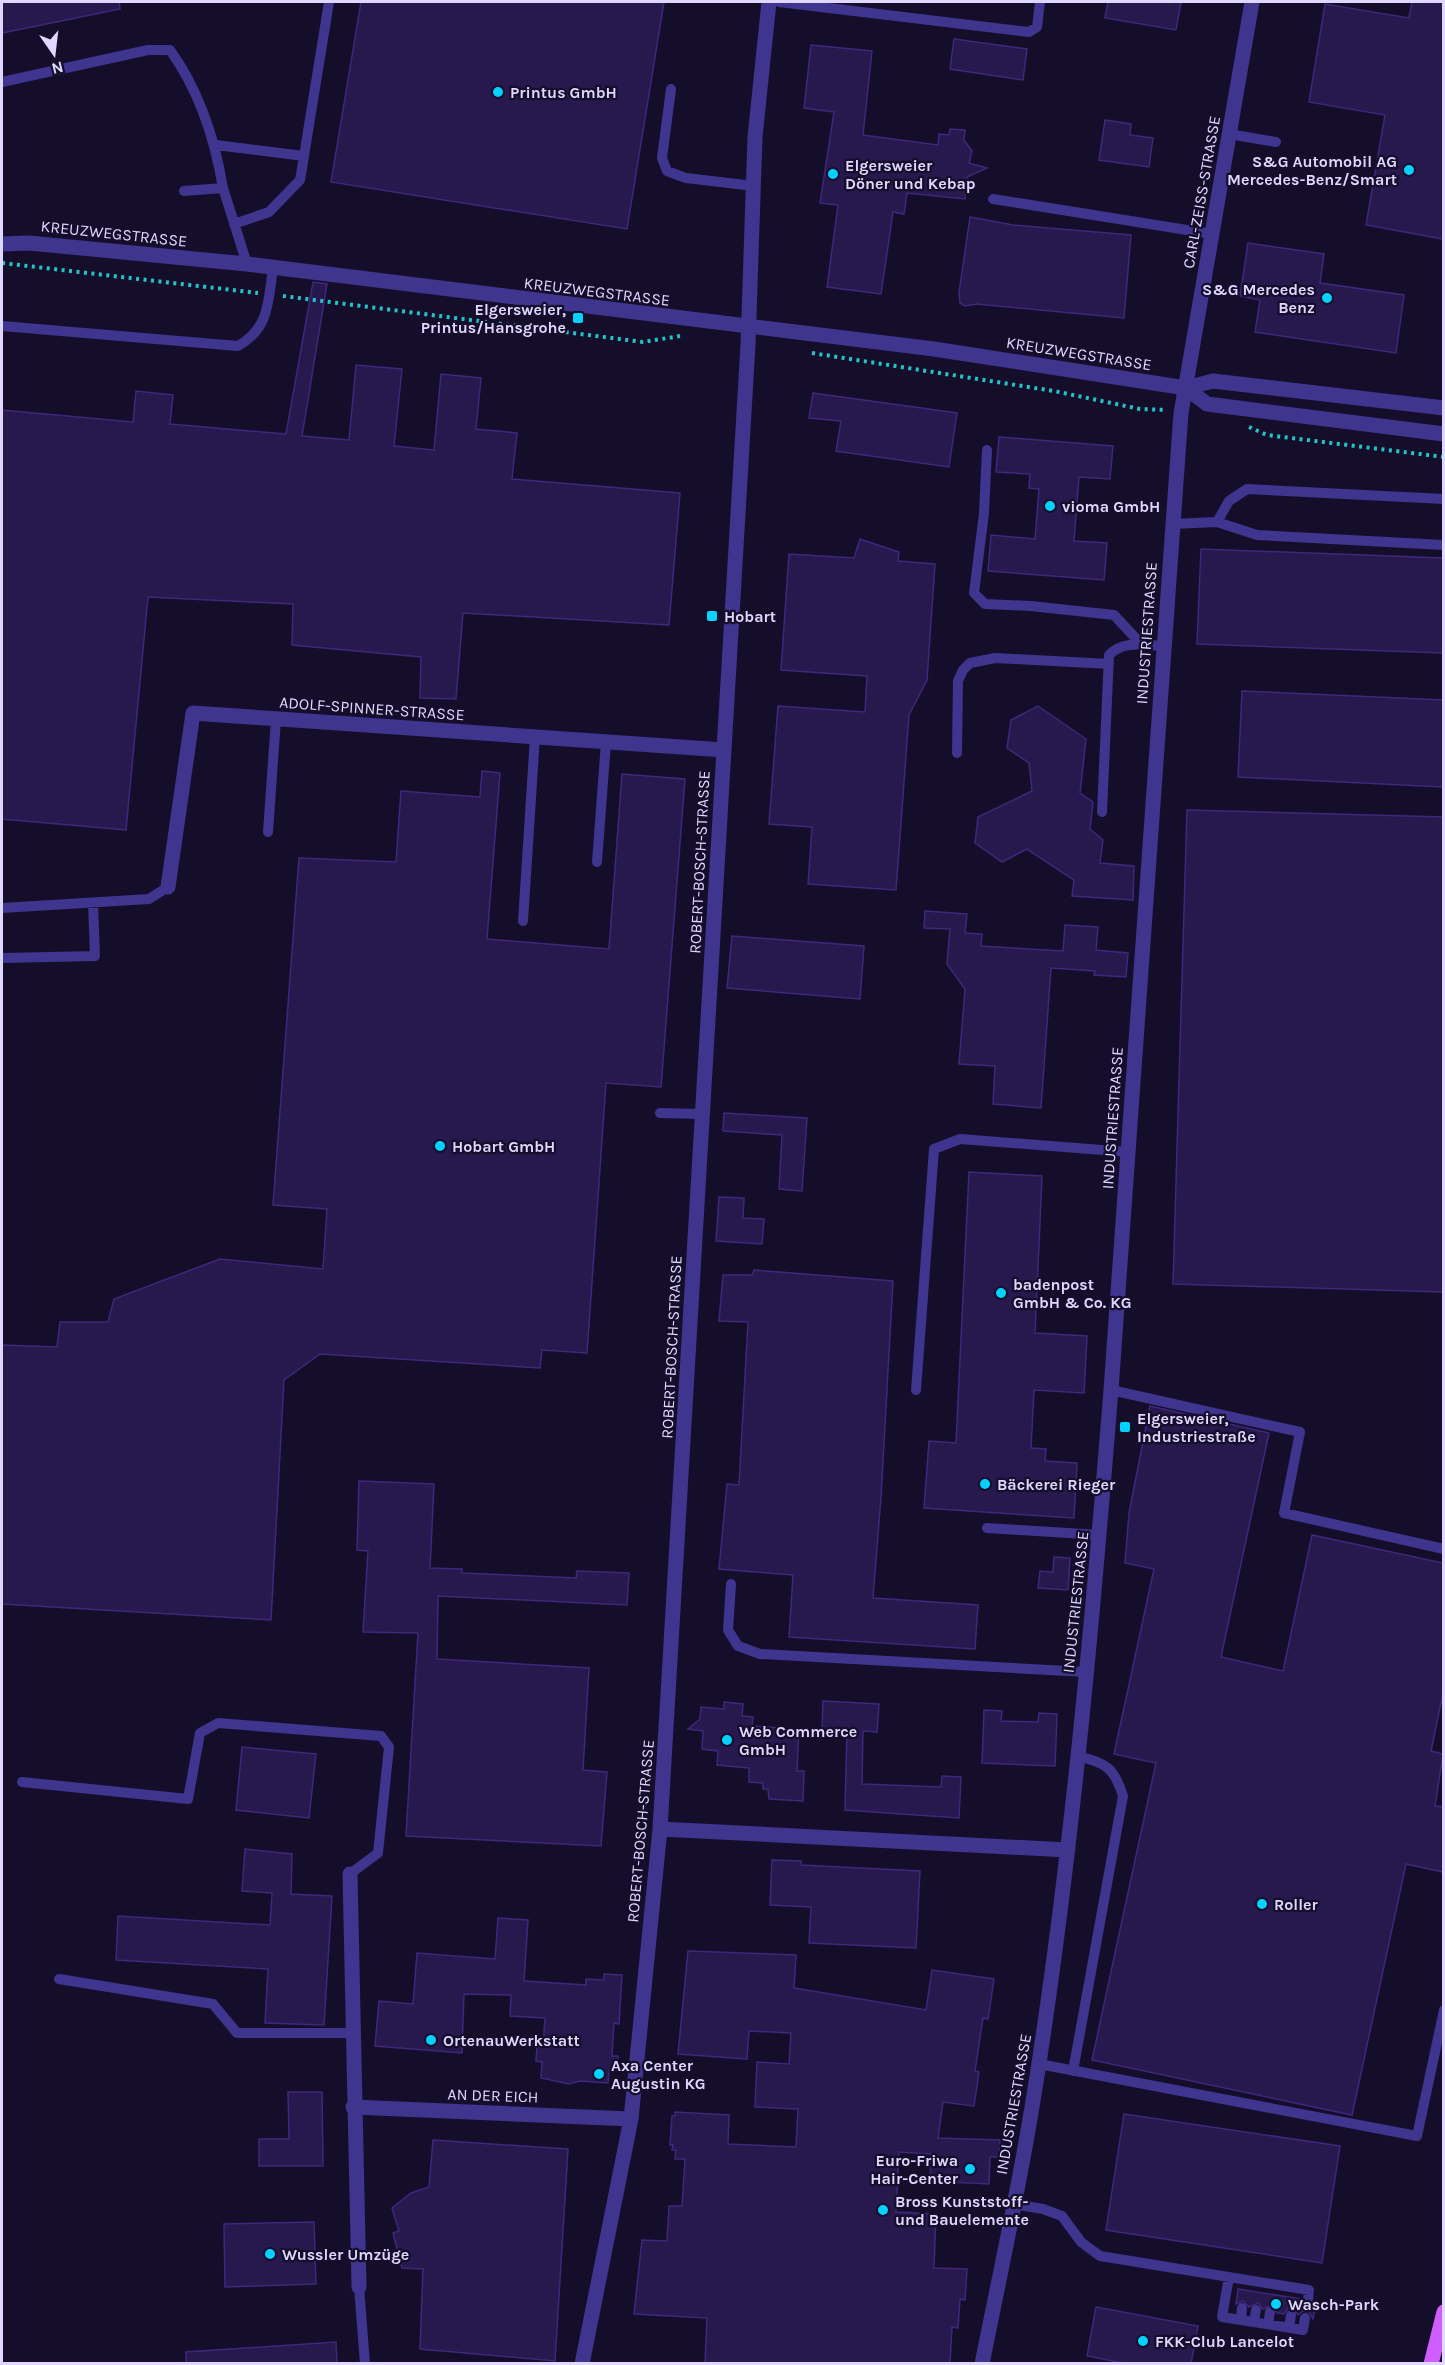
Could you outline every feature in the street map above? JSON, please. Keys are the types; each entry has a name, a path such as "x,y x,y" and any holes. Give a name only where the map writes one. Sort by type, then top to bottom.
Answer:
{"main road":[{"path":"1431,2364 1443,2312"}],"street":[{"path":"749,327 755,137 769,2"},
{"name":"CARL-ZEISS-STRASSE","path":"1186,388 1252,2"},
{"name":"KREUZWEGSTRASSE","path":"2,244 29,243 247,264 946,351 1186,388 1212,381 1443,408"},
{"name":"ROBERT-BOSCH-STRASSE","path":"582,2364 631,2119 660,1829 749,327"},
{"name":"KREUZWEGSTRASSE","path":"1186,388 1207,404 1443,434"},
{"name":"INDUSTRIESTRASSE","path":"982,2364 1039,2064 1068,1850 1100,1535 1172,524 1181,413 1186,388"},
{"name":"ADOLF-SPINNER-STRASSE","path":"168,887 193,713 724,750"},
{"path":"660,1829 1068,1850"},
{"path":"350,1874 353,2107 359,2287"},
{"name":"AN DER EICH","path":"353,2107 631,2119"}],"lane":[{"path":"234,224 269,212 300,180 328,2"},
{"path":"779,2 1029,32 1037,27 1040,2"},
{"path":"2,82 148,50 170,50 181,65 216,145 223,188 247,264"},
{"path":"671,89 662,158 667,171 686,178 754,186"},
{"path":"1229,134 1276,142"},
{"path":"216,145 304,156"},
{"path":"183,191 223,188"},
{"path":"993,199 1212,234"},
{"path":"2,326 238,346 254,337 263,323 273,268"},
{"path":"987,450 984,513 974,593 985,604 1031,606 1114,615 1142,645"},
{"path":"1217,522 1229,501 1246,489 1443,499"},
{"path":"1172,524 1217,522 1257,535 1443,545"},
{"path":"1102,812 1109,655 1116,647 1163,646"},
{"path":"957,753 958,681 963,670 970,663 995,658 1109,664"},
{"path":"268,832 276,719"},
{"path":"523,921 535,737"},
{"path":"597,862 606,742"},
{"path":"2,908 149,899 168,887"},
{"path":"2,958 95,956 93,903"},
{"path":"660,1113 702,1114"},
{"path":"916,1390 934,1149 960,1139 1128,1152"},
{"path":"1111,1390 1300,1432 1284,1513 1443,1549"},
{"path":"987,1528 1100,1535"},
{"path":"731,1584 728,1630 738,1646 760,1654 1086,1672"},
{"path":"22,1782 188,1799 200,1733 218,1723 381,1736 389,1747 378,1853 350,1874"},
{"path":"1073,2071 1123,1796 1117,1776 1101,1761 1077,1756"},
{"path":"59,1978 213,2004 237,2033 352,2032"},
{"path":"1039,2064 1417,2136 1443,2010"},
{"path":"1014,2204 1043,2208 1062,2216 1082,2242 1100,2256 1228,2277 1246,2285 1295,2293 1309,2290 1308,2300"},
{"path":"1228,2277 1222,2317 1303,2330 1305,2318"},
{"path":"359,2287 365,2364"},
{"path":"1240,2320 1242,2308"},
{"path":"1254,2322 1256,2310"},
{"path":"1268,2324 1270,2312"},
{"path":"1289,2328 1291,2315"}],"path":[{"path":"2,263 500,321 644,342 681,335"},
{"path":"805,352 1054,391 1140,409 1149,407 1181,413"},
{"path":"1242,424 1267,435 1443,457"}],"building":[{"path":"2,2 119,2 120,9 2,33"},
{"name":"Printus GmbH","path":"361,2 664,2 627,229 331,182"},
{"path":"1108,2 1181,2 1176,30 1105,18"},
{"name":"S&G Automobil AG Mercedes-Benz/Smart","path":"1412,2 1443,2 1443,239 1366,225 1385,115 1309,102 1325,4 1409,18"},
{"path":"954,39 1027,49 1023,80 950,69"},
{"path":"811,45 872,51 863,135 938,145 939,134 949,135 950,129 965,130 964,140 972,151 969,163 987,168 967,177 965,199 907,193 904,214 893,212 881,294 827,287 838,205 820,203 834,112 804,108"},
{"path":"1105,120 1131,124 1130,135 1153,138 1149,167 1099,160"},
{"path":"970,217 1013,225 1131,235 1124,318 977,304 965,306 960,303 959,293"},
{"name":"S&G Mercedes Benz","path":"1248,243 1324,254 1320,283 1404,295 1396,353 1255,332 1260,300 1240,296"},
{"path":"313,282 327,284 302,436 349,440 356,365 402,369 394,446 434,450 441,374 481,378 476,429 517,433 512,479 680,493 669,625 463,613 456,699 420,698 421,657 292,645 293,604 148,597 126,830 2,819 2,410 133,422 136,391 173,395 170,424 286,434"},
{"path":"813,393 957,413 949,467 836,451 841,421 809,418"},
{"path":"999,437 1113,446 1110,479 1079,477 1074,541 1107,543 1104,580 988,571 991,535 1035,539 1039,489 1029,488 1030,474 996,472"},
{"path":"860,539 899,552 898,561 935,564 927,680 909,715 896,890 808,884 812,827 769,824 778,706 865,712 867,676 781,670 789,554 854,558"},
{"path":"1201,549 1443,558 1443,653 1197,644"},
{"path":"1242,691 1443,700 1443,787 1238,777"},
{"path":"1038,706 1086,739 1080,793 1093,802 1090,829 1103,840 1100,863 1134,866 1133,900 1072,896 1074,880 1027,849 1002,862 975,843 978,817 1032,791 1029,763 1007,748 1011,720"},
{"name":"Hobart GmbH","path":"482,771 500,773 487,939 609,949 622,774 685,779 661,1087 606,1083 587,1353 542,1350 540,1368 320,1354 284,1380 271,1620 2,1604 2,1345 57,1347 60,1322 108,1322 114,1299 220,1259 323,1269 327,1209 273,1205 299,858 396,862 401,791 480,797"},
{"path":"1187,810 1443,817 1443,1292 1173,1284"},
{"path":"925,911 967,914 965,933 982,934 981,946 1063,951 1065,925 1098,927 1096,950 1128,953 1126,977 1094,975 1095,971 1051,968 1041,1108 993,1104 995,1066 959,1064 965,989 947,964 950,929 924,928"},
{"path":"732,936 864,946 860,999 727,988"},
{"path":"724,1113 807,1118 802,1191 779,1189 782,1135 723,1131"},
{"path":"969,1172 1042,1176 1035,1333 1087,1336 1084,1393 1034,1390 1031,1448 1046,1449 1045,1461 1077,1463 1074,1518 924,1508 929,1441 956,1443"},
{"path":"719,1197 744,1198 743,1218 764,1219 762,1244 716,1241"},
{"path":"754,1270 893,1281 873,1598 978,1605 975,1649 789,1637 793,1575 719,1569 727,1484 739,1485 748,1322 719,1321 723,1275 752,1275"},
{"path":"1150,1406 1269,1433 1221,1657 1283,1671 1312,1535 1443,1563 1443,1693 1431,1751 1443,1754 1435,1806 1443,1807 1443,1872 1406,1864 1352,2115 1092,2060 1156,1763 1114,1754 1154,1569 1125,1563 1129,1513"},
{"path":"359,1481 434,1484 430,1568 462,1569 462,1573 576,1578 577,1571 629,1573 627,1605 438,1596 437,1659 589,1668 583,1770 607,1772 601,1846 406,1836 418,1633 363,1632 368,1551 357,1550"},
{"path":"1054,1557 1070,1558 1068,1590 1038,1588 1040,1571 1053,1572"},
{"path":"823,1701 879,1704 877,1732 863,1731 862,1784 941,1787 942,1776 961,1777 959,1818 845,1810 847,1730 822,1729"},
{"path":"724,1702 743,1704 742,1716 753,1717 752,1726 799,1729 797,1771 804,1771 803,1801 769,1799 768,1789 763,1789 763,1783 749,1782 749,1768 717,1765 718,1751 702,1749 703,1731 688,1729 700,1719 701,1707 724,1709"},
{"path":"984,1710 1002,1711 1001,1721 1038,1722 1039,1713 1057,1714 1055,1766 982,1763"},
{"path":"242,1747 316,1754 309,1818 236,1810"},
{"path":"245,1849 292,1854 291,1894 332,1896 324,2025 265,2023 268,1969 116,1960 118,1916 270,1925 272,1893 242,1891"},
{"path":"772,1860 801,1861 801,1865 920,1871 916,1948 809,1943 811,1907 770,1905"},
{"path":"498,1918 528,1920 524,1981 586,1985 586,1979 604,1980 604,1974 622,1975 619,2024 614,2023 612,2056 618,2056 616,2071 609,2071 608,2083 580,2081 569,2084 541,2078 542,2062 536,2061 537,2047 543,2047 545,2018 510,2016 511,1995 464,1994 462,2053 375,2046 379,2001 413,2004 417,1953 495,1959"},
{"path":"688,1951 796,1955 794,1988 926,2010 932,1970 994,1979 988,2019 983,2018 975,2071 979,2072 974,2106 943,2102 938,2138 1000,2140 999,2157 990,2157 989,2184 930,2181 931,2154 899,2152 896,2212 936,2214 934,2268 967,2269 965,2300 960,2299 958,2328 952,2327 950,2364 705,2364 707,2318 634,2314 642,2240 667,2241 669,2206 682,2206 685,2159 675,2159 676,2150 672,2150 673,2145 670,2145 672,2116 675,2116 675,2112 729,2115 728,2144 796,2147 798,2109 755,2107 757,2062 789,2064 791,2033 749,2031 747,2059 678,2054"},
{"path":"288,2092 322,2092 323,2166 259,2166 259,2139 289,2139"},
{"path":"1124,2114 1340,2146 1322,2263 1106,2230"},
{"path":"433,2140 568,2149 555,2361 420,2349 423,2269 402,2268 393,2233 399,2231 392,2208 411,2193 429,2187"},
{"name":"Wussler Umzüge","path":"314,2222 316,2284 225,2287 224,2224"},
{"name":"Wasch-Park","path":"1238,2289 1301,2299 1301,2304 1307,2307 1317,2301 1313,2319 1309,2312 1303,2311 1298,2315 1293,2308 1288,2308 1284,2314 1277,2313 1272,2305 1263,2309 1258,2303 1249,2307 1243,2301 1236,2304"},
{"name":"FKK-Club Lancelot","path":"1096,2307 1198,2326 1191,2364 1128,2364 1087,2356"},
{"path":"336,2342 337,2364 186,2364 186,2352"}],"place":[{"name":"Printus GmbH","path":"498,92"},
{"name":"S&G Automobil AG Mercedes-Benz/Smart","path":"1409,170"},
{"name":"Elgersweier Döner und Kebap","path":"833,174"},
{"name":"S&G Mercedes Benz","path":"1327,298"},
{"name":"Elgersweier, Printus/Hansgrohe","path":"578,318"},
{"name":"vioma GmbH","path":"1050,506"},
{"name":"Hobart","path":"712,616"},
{"name":"Hobart GmbH","path":"440,1146"},
{"name":"badenpost GmbH & Co. KG","path":"1001,1293"},
{"name":"Elgersweier, Industriestraße","path":"1125,1427"},
{"name":"Bäckerei Rieger","path":"985,1484"},
{"name":"Web Commerce GmbH","path":"727,1740"},
{"name":"Roller","path":"1262,1904"},
{"name":"OrtenauWerkstatt","path":"431,2040"},
{"name":"Axa Center Augustin KG","path":"599,2074"},
{"name":"Euro-Friwa Hair-Center","path":"970,2169"},
{"name":"Bross Kunststoff- und Bauelemente","path":"883,2210"},
{"name":"Wussler Umzüge","path":"270,2254"},
{"name":"Wasch-Park","path":"1276,2304"},
{"name":"FKK-Club Lancelot","path":"1143,2341"}]}
